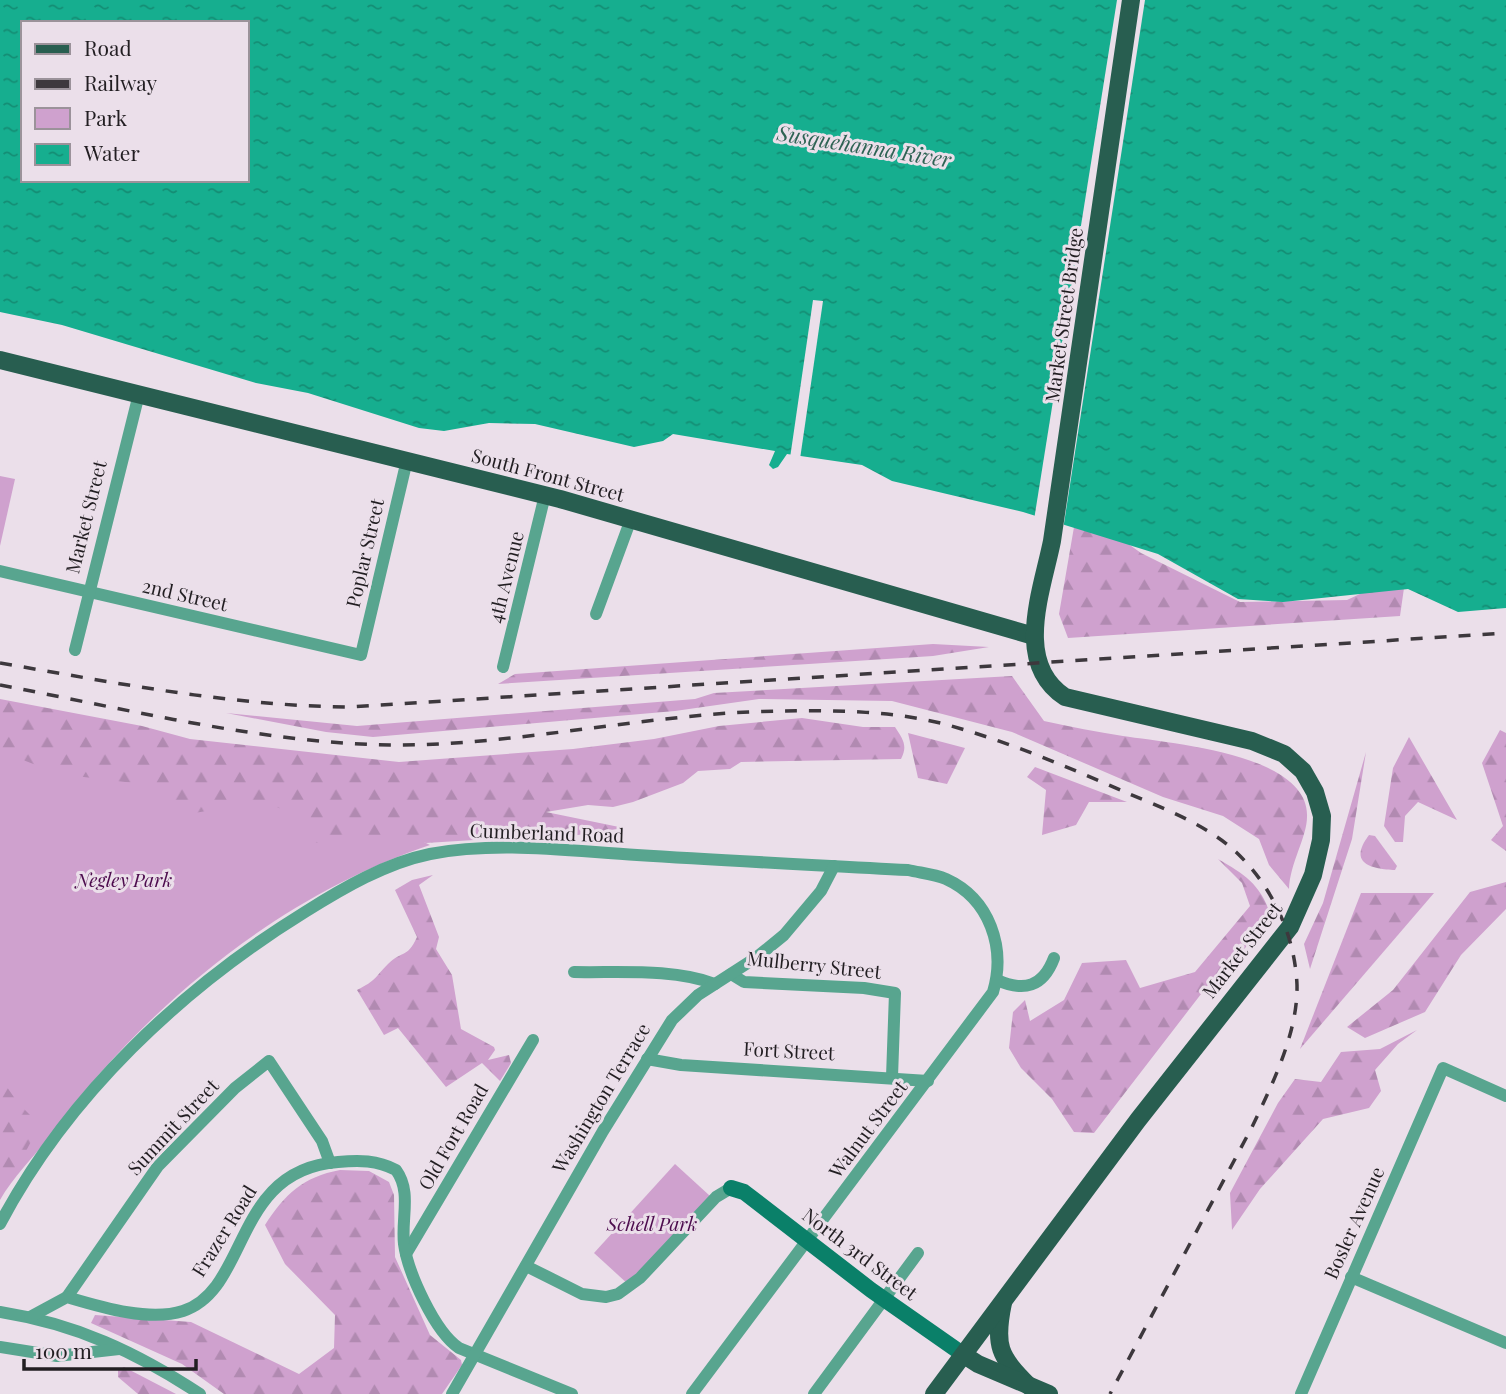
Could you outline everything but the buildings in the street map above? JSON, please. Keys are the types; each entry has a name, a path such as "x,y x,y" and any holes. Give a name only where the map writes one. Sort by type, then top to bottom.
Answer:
{"main road":[{"name":"Market Street Bridge","path":"1034,636 1052,541 1131,0"},
{"name":"South Front Street","path":"0,360 545,495 1034,636"},
{"name":"Market Street","path":"934,1394 1158,1093 1290,927 1313,875 1322,827 1320,806 1311,784 1284,754 1252,741 1065,697 1046,682 1036,660 1034,636"},
{"path":"1004,1300 998,1333 999,1348 1009,1366 1029,1386"},
{"path":"964,1355 978,1364 1049,1394"}],"street":[{"name":"Market Street","path":"75,650 139,394"},
{"name":"Poplar Street","path":"361,655 407,460"},
{"name":"4th Avenue","path":"503,667 545,495"},
{"path":"596,614 631,519"},
{"name":"2nd Street","path":"0,571 361,655"},
{"name":"Cumberland Road","path":"0,1224 35,1165 85,1100 163,1020 223,969 275,931 342,890 380,872 430,854 484,848 908,870 947,880"},
{"name":"Washington Terrace","path":"452,1394 672,1020 715,984 757,957 798,921 821,891 834,866"},
{"name":"Walnut Street","path":"692,1394 987,1003 997,980 998,950 986,915 967,893 947,880"},
{"path":"997,980 1017,987 1033,986 1045,976 1054,958"},
{"path":"574,972 677,977 715,984"},
{"name":"Mulberry Street","path":"732,974 744,982 864,988 894,993 892,1077"},
{"name":"Old Fort Road","path":"407,1254 533,1040"},
{"name":"Fort Street","path":"647,1059 681,1065 928,1081"},
{"name":"Summit Street","path":"67,1297 158,1166 235,1088 269,1061 316,1130 330,1163"},
{"name":"Bosler Avenue","path":"1301,1394 1443,1068 1506,1096"},
{"name":"Frazer Road","path":"67,1297 120,1310 156,1313 186,1310 203,1298 218,1281 271,1191 303,1171 330,1163 377,1162 396,1170 406,1196 407,1254"},
{"path":"526,1266 582,1294 606,1297 618,1294 640,1279 716,1197 731,1188"},
{"name":"North 3rd Street","path":"731,1188 744,1192 886,1300 964,1355"},
{"path":"814,1394 886,1300 918,1253"},
{"path":"407,1254 444,1336 475,1355 572,1394"},
{"path":"1351,1277 1506,1343"},
{"path":"30,1317 67,1297"},
{"path":"0,1312 68,1326 162,1369 201,1394"},
{"path":"0,1347 40,1356 119,1349"}],"green space":[{"path":"0,476 15,479 0,546"},
{"path":"1074,527 1113,533 1141,553 1240,602 1347,600 1379,585 1405,581 1400,616 1068,638 1059,614"},
{"path":"933,644 989,647 933,656 498,684 515,674"},
{"path":"1012,676 1044,721 1233,755 1262,765 1286,778 1302,795 1307,817 1289,889 1269,865 1259,839 1223,816 1163,797 1012,732 892,701 759,699 675,711 373,737 326,732 226,713 357,726 695,699 714,693"},
{"path":"0,699 142,726 190,739 399,762 573,749 654,739 719,726 802,718 863,727 895,727 902,739 904,750 901,759 741,762 730,769 698,771 683,783 633,802 613,807 588,805 546,812 624,828 545,840 506,838 426,843 396,835 330,845 313,842 293,816 272,806 255,803 193,813 180,812 168,806 150,785 59,774 0,751"},
{"name":"Negley Park","path":"0,724 357,809 430,845 374,867 319,894 267,926 217,962 170,1002 126,1045 86,1090 0,1200"},
{"path":"1500,730 1506,733 1506,851 1491,840 1503,826 1482,763"},
{"path":"908,733 965,748 947,784 918,778"},
{"path":"1409,737 1457,820 1418,802 1405,816 1403,842 1395,842 1384,826 1393,768"},
{"path":"1366,752 1352,839 1310,969 1304,944 1323,903"},
{"path":"1035,767 1127,802 1089,802 1076,825 1042,835 1046,790 1027,777"},
{"path":"1369,835 1375,836 1397,866 1395,870 1371,866 1361,859 1363,845"},
{"path":"1218,859 1256,887 1270,913 1253,940 1208,985 1094,1133 1074,1132 1052,1099 1021,1068 1009,1048 1013,1012 1025,1000 1030,1021 1064,1000 1082,963 1126,960 1140,988 1195,972 1250,906 1242,883"},
{"path":"433,875 419,885 439,937 436,949 452,975 461,1029 494,1047 495,1050 488,1060 509,1055 511,1063 500,1081 482,1063 446,1087 398,1028 384,1035 357,990 372,981 393,960 407,952 417,937 395,890 412,880"},
{"path":"1506,882 1506,909 1461,955 1425,1012 1365,1038 1347,1027 1393,990 1470,892"},
{"path":"1361,893 1434,893 1300,1049"},
{"path":"1417,1030 1398,1044 1375,1070 1381,1091 1369,1108 1323,1119 1260,1189 1232,1230 1230,1193 1278,1103 1295,1079 1321,1082 1341,1052 1380,1049"},
{"path":"0,1077 18,1103 40,1125 0,1199"},
{"name":"Schell Park","path":"675,1164 710,1196 629,1285 594,1253"},
{"path":"340,1170 369,1171 389,1182 394,1195 395,1257 430,1335 461,1360 462,1365 442,1394 224,1394 182,1364 91,1323 95,1315 191,1322 299,1374 334,1348 335,1315 285,1264 265,1225 280,1204 305,1182"},
{"path":"124,1367 176,1394 138,1394 118,1377 118,1370"}],"water":[{"name":"Susquehanna River","path":"0,0 1506,0 1506,608 1458,612 1408,589 1283,602 1238,599 1158,554 1023,512 892,481 862,465 787,454 778,467 773,469 769,465 775,451 673,434 663,441 634,447 535,424 489,423 444,431 419,428 308,393 256,383 62,325 0,312"}],"pier":[{"path":"1117,0 1145,0 1063,530 1034,520"},
{"path":"813,300 823,301 800,459 790,458"}],"railway":[{"path":"0,663 218,698 350,707 1506,633"},
{"path":"0,685 243,731 341,743 390,745 488,740 734,713 824,711 887,714 948,725 1016,747 1082,773 1211,833 1249,865 1279,912 1292,948 1295,966 1297,985 1293,1022 1268,1094 1252,1127 1110,1394"}]}
